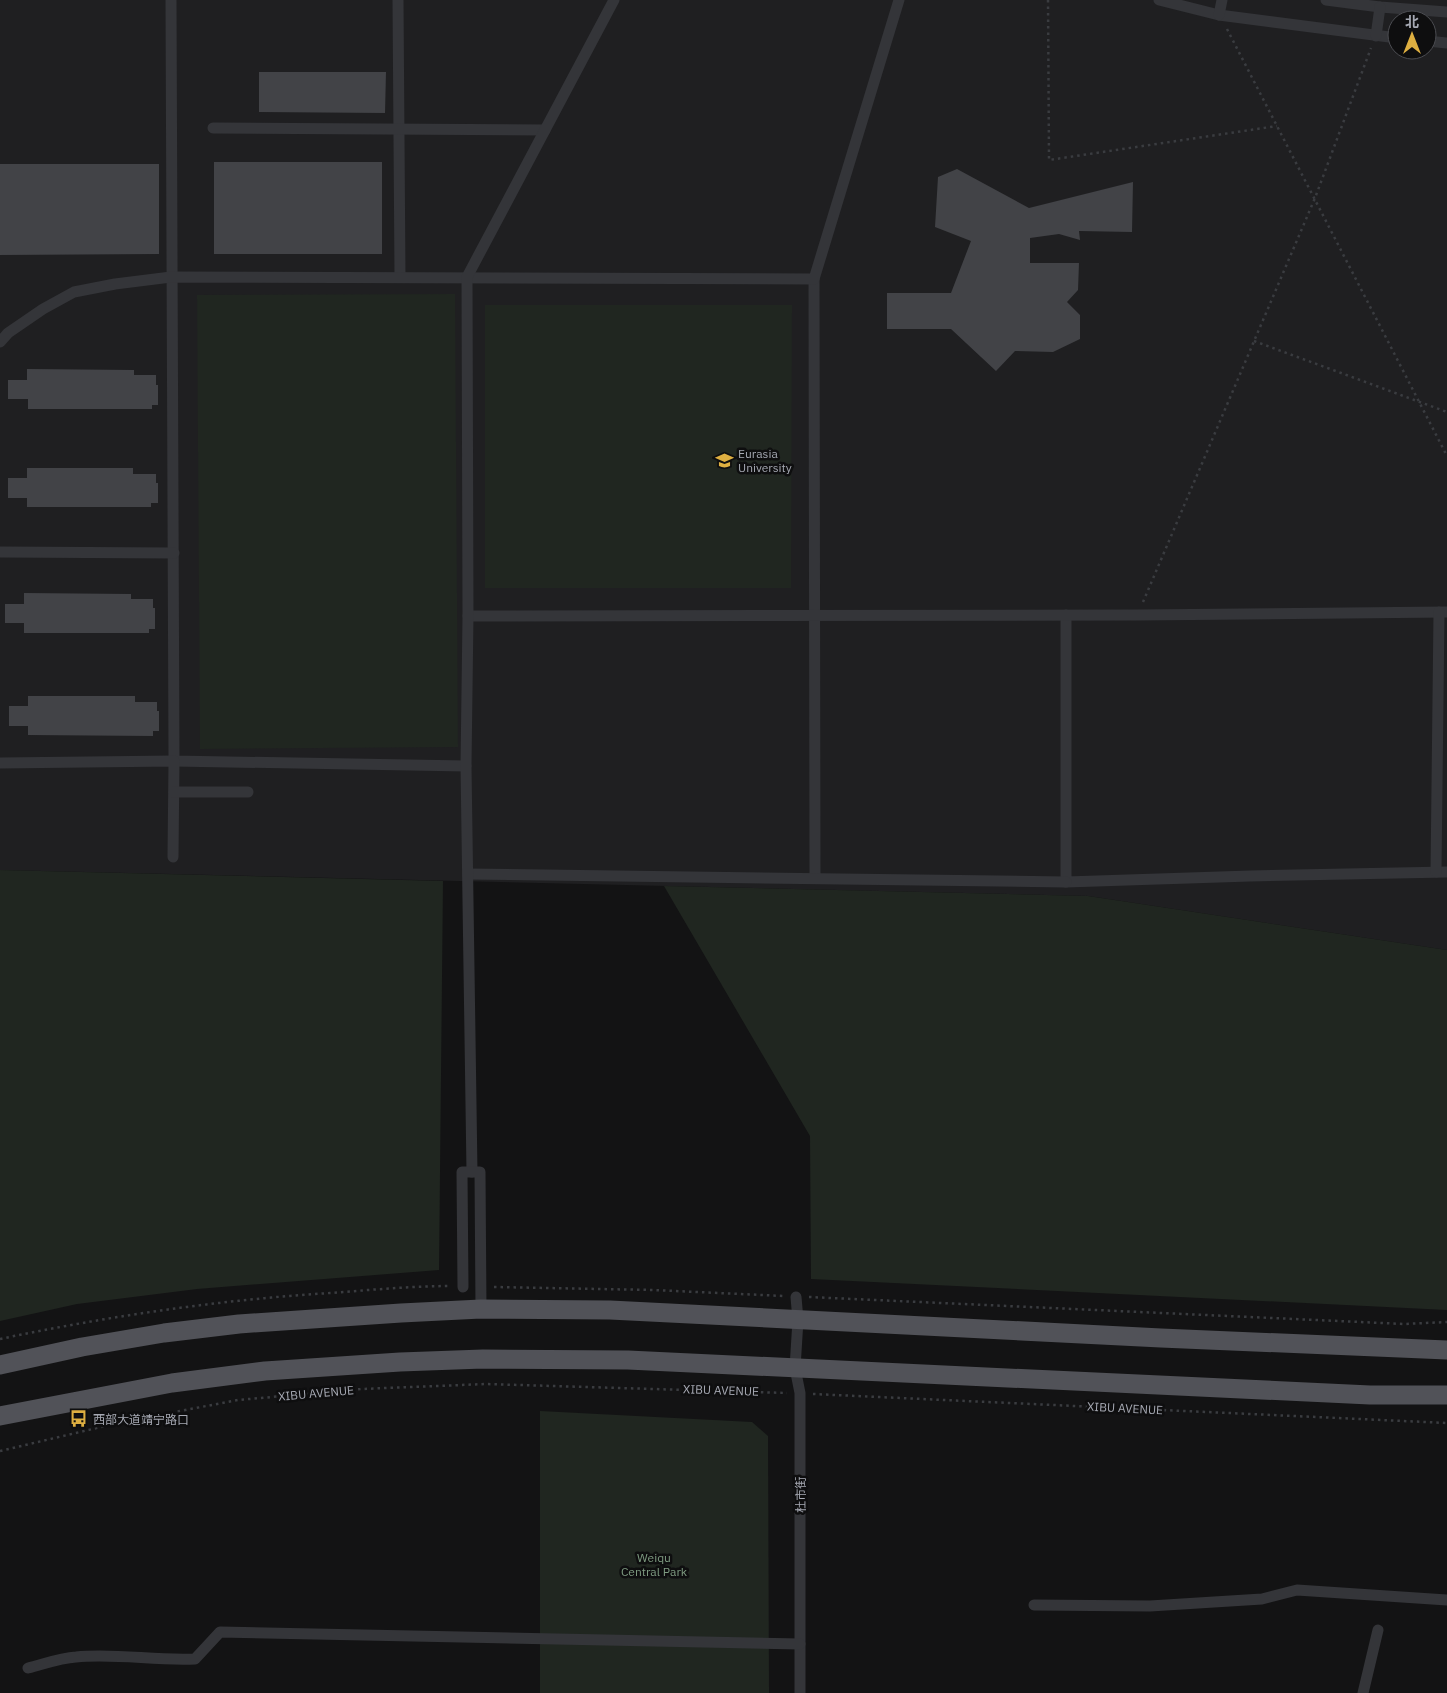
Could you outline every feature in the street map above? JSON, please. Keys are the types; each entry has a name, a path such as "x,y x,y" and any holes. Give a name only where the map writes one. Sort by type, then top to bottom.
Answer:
{"main road":[{"path":"0,1365 82,1347 164,1333 239,1324 401,1312 481,1310 610,1310 1161,1338 1447,1350"},
{"name":"XIBU AVENUE","path":"0,1416 172,1383 265,1371 400,1362 557,1359 795,1368 1370,1395 1447,1396"}],"street":[{"path":"171,0 171,277 174,553 173,857"},
{"path":"398,0 400,277"},
{"path":"472,1172 466,766 468,616 467,277 614,0"},
{"path":"815,878 814,280 899,0"},
{"path":"1159,0 1220,14 1387,37"},
{"path":"1220,14 1222,0"},
{"path":"1326,0 1380,7 1447,12"},
{"path":"1376,36 1380,7"},
{"path":"213,128 545,130"},
{"path":"0,342 8,333 43,309 74,292 115,284 171,277 814,280"},
{"path":"0,552 174,553"},
{"path":"468,616 1138,615 1443,612 1441,872 1066,882 468,874"},
{"path":"1066,615 1066,882"},
{"path":"0,763 174,761 466,766"},
{"path":"174,792 248,792"},
{"path":"463,1286 462,1172 480,1172 481,1310"},
{"name":"杜市街","path":"796,1297 798,1320 795,1368 800,1393 800,1693"},
{"path":"1034,1605 1150,1606 1262,1599 1297,1590 1447,1600"},
{"path":"1363,1693 1378,1630"},
{"path":"28,1668 75,1657 118,1656 168,1660 195,1659 220,1632 800,1644"}],"path":[{"path":"1048,0 1049,160 1278,126"},
{"path":"1220,14 1447,456"},
{"path":"1138,615 1315,198 1376,36"},
{"path":"1254,342 1447,412"},
{"name":"XIBU AVENUE","path":"0,1451 122,1422 238,1400 362,1389 486,1384 800,1393 1447,1423"}],"shaded area":[{"name":"Eurasia University","path":"0,0 1447,0 1447,950 1088,896 0,870"}],"green space":[{"path":"455,294 458,747 200,749 197,295"},
{"path":"485,305 792,305 791,588 485,588"},
{"path":"0,870 443,881 439,1270 197,1289 77,1304 0,1321"},
{"path":"664,886 1088,896 1447,950 1447,1310 811,1279 810,1136"},
{"name":"Weiqu Central Park","path":"540,1411 752,1422 768,1436 769,1693 540,1693"}],"building":[{"path":"259,72 386,72 385,113 259,112"},
{"path":"214,162 382,162 382,254 214,254"},
{"path":"0,164 159,164 159,254 0,255"},
{"path":"957,169 1029,208 1133,182 1132,232 1079,231 1080,240 1059,234 1030,238 1030,263 1079,263 1078,290 1067,302 1080,315 1080,339 1053,352 1015,351 996,371 951,329 887,329 887,293 951,293 971,241 935,227 938,177"},
{"path":"27,369 134,370 134,375 156,375 158,405 152,405 152,409 28,409 28,399 8,399 8,380 27,380"},
{"path":"27,468 133,468 133,474 156,474 158,503 151,503 151,507 27,507 27,498 8,498 8,478 27,478"},
{"path":"24,593 131,594 131,599 153,599 155,629 149,629 149,633 24,633 24,623 5,623 5,604 24,604"},
{"path":"28,696 135,696 135,702 157,702 159,731 153,731 153,736 28,735 28,726 9,726 9,706 28,706"}],"place":[{"name":"Eurasia University","path":"724,460"},
{"name":"西部大道靖宁路口","path":"79,1419"}]}
